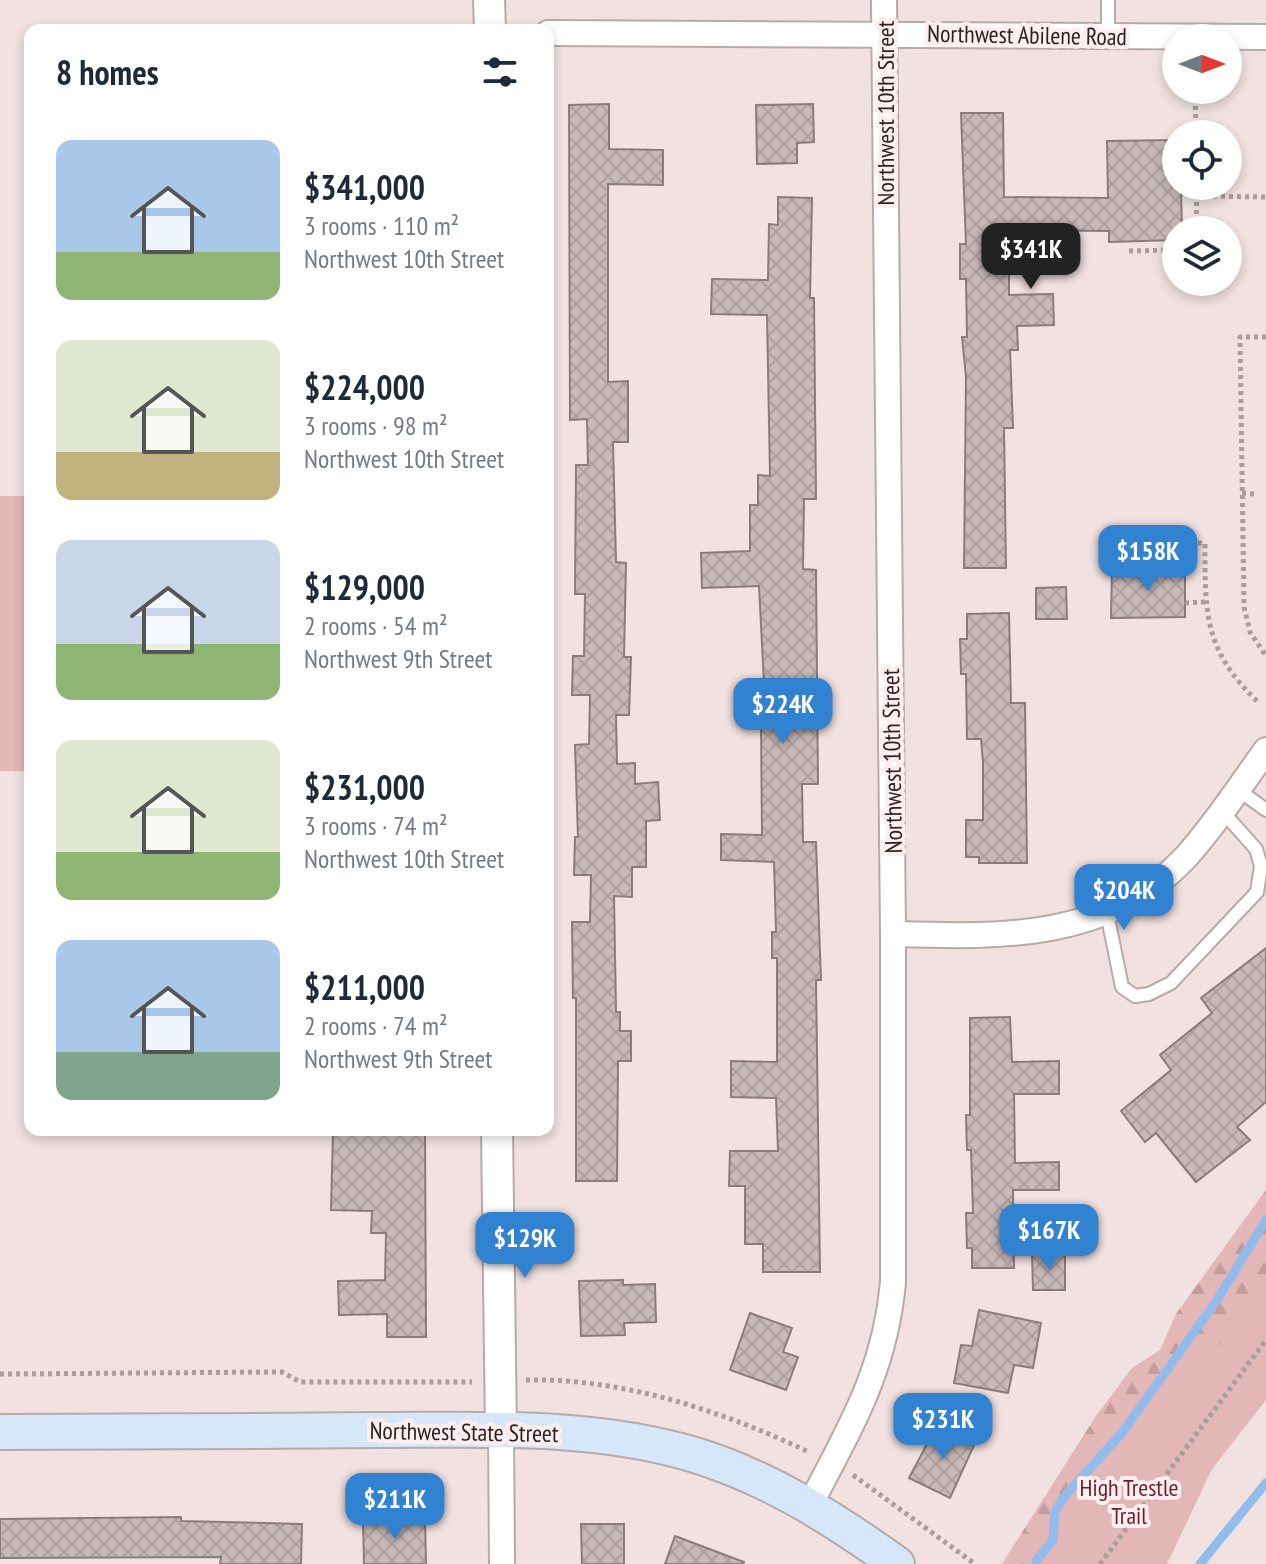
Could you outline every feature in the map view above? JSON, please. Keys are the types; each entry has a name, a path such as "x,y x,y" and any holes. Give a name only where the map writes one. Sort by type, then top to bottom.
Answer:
{"main road":[{"name":"Northwest State Street","path":"0,1432 501,1431 596,1436 692,1454 752,1476 810,1505 897,1564"}],"street":[{"path":"489,0 490,24"},
{"name":"Northwest 10th Street","path":"810,1505 876,1374 891,1305 893,934 884,0"},
{"name":"Northwest Abilene Road","path":"554,33 1266,37"},
{"path":"893,934 1038,933 1107,913 1162,879 1185,858 1266,750"},
{"path":"497,1136 502,1564"}],"lane":[{"path":"1108,0 1108,36"},
{"path":"1237,789 1266,810"},
{"path":"1107,913 1122,987 1135,996 1149,994 1171,983 1257,892 1261,866 1256,849 1222,811"}],"path":[{"path":"1242,197 1266,197"},
{"path":"1129,251 1162,250"},
{"path":"1266,337 1240,337 1245,620 1266,656"},
{"path":"1242,493 1254,494"},
{"path":"1134,543 1205,543 1208,629 1221,658 1257,701"},
{"path":"1185,603 1205,602"},
{"path":"1100,1564 1266,1340"},
{"path":"0,1374 282,1372 300,1382 536,1380 604,1388 696,1405 832,1463 861,1480 975,1564"}],"green space":[{"path":"0,496 24,496 24,771 0,771"},
{"path":"1266,1190 1266,1302 1059,1564 1002,1564 1096,1416 1132,1368 1160,1350 1176,1314"},
{"name":"High Trestle Trail","path":"1266,1289 1266,1400 1212,1469 1167,1564 1034,1564 1025,1557 1091,1446 1234,1333"}],"building":[{"path":"609,104 609,149 663,150 663,185 608,184 608,382 628,381 628,442 613,442 616,562 626,563 624,657 631,657 629,715 616,715 617,764 635,763 635,784 658,782 660,820 646,821 646,867 632,867 632,897 614,896 616,1012 620,1012 620,1031 631,1031 631,1061 618,1061 617,1181 576,1181 576,998 573,998 572,922 590,922 591,875 574,875 575,837 578,837 575,745 589,744 590,695 572,695 573,656 584,656 585,594 575,594 576,465 588,465 587,419 570,420 569,105"},
{"path":"813,104 814,142 797,143 797,163 757,164 756,105"},
{"path":"961,113 1003,113 1004,197 1108,198 1107,141 1162,140 1162,200 1181,200 1182,216 1162,216 1162,240 1109,242 1109,231 1009,230 1009,295 1053,294 1054,325 1017,326 1018,350 1010,350 1013,428 1004,428 1006,568 964,568 966,377 962,337 967,337 966,279 960,279 960,244 966,244"},
{"path":"778,197 812,198 810,298 814,298 816,499 804,499 803,569 816,570 818,784 802,784 803,842 816,842 821,980 816,980 820,1272 763,1272 763,1244 745,1244 745,1186 729,1186 730,1151 778,1151 776,1098 731,1097 731,1061 777,1062 777,958 772,958 772,932 776,932 774,862 721,860 721,834 762,835 761,725 744,726 743,684 764,683 759,586 702,588 701,553 750,551 750,505 758,505 758,475 770,476 767,315 711,314 712,279 768,280 769,224 778,225"},
{"path":"1112,568 1185,568 1185,617 1111,618"},
{"path":"1066,587 1067,619 1036,619 1036,588"},
{"path":"1009,613 1011,703 1025,703 1027,863 979,863 979,857 966,857 966,820 983,820 983,762 981,739 967,739 966,674 961,674 960,639 967,639 967,614"},
{"path":"1266,948 1266,1102 1237,1127 1250,1140 1196,1182 1156,1133 1145,1142 1121,1111 1171,1070 1160,1055 1212,1013 1201,998"},
{"path":"1010,1017 1012,1062 1059,1061 1059,1094 1014,1094 1015,1163 1059,1162 1059,1190 1013,1190 1014,1268 972,1268 972,1248 967,1248 966,1213 973,1213 971,1150 967,1150 966,1115 970,1115 970,1018"},
{"path":"333,1136 425,1136 426,1337 387,1337 387,1314 339,1315 338,1281 385,1280 386,1233 371,1233 372,1211 331,1210"},
{"path":"1032,1255 1065,1255 1065,1290 1033,1290"},
{"path":"623,1280 623,1285 655,1284 656,1322 624,1323 625,1335 581,1336 579,1281"},
{"path":"979,1310 1041,1323 1033,1368 1014,1365 1008,1393 954,1383 961,1345 972,1346"},
{"path":"750,1313 792,1328 783,1352 798,1357 786,1390 730,1370"},
{"path":"937,1425 975,1443 950,1498 909,1478"},
{"path":"181,1517 181,1521 302,1524 301,1564 220,1564 221,1557 0,1558 0,1519"},
{"path":"425,1517 426,1564 364,1564 363,1518"},
{"path":"581,1524 624,1524 624,1564 582,1564"},
{"path":"675,1536 744,1562 665,1564"}],"waterway":[{"path":"1036,1561 1053,1540 1055,1512 1063,1498 1121,1434 1217,1300 1266,1220"},
{"path":"1200,1564 1266,1483"}]}
